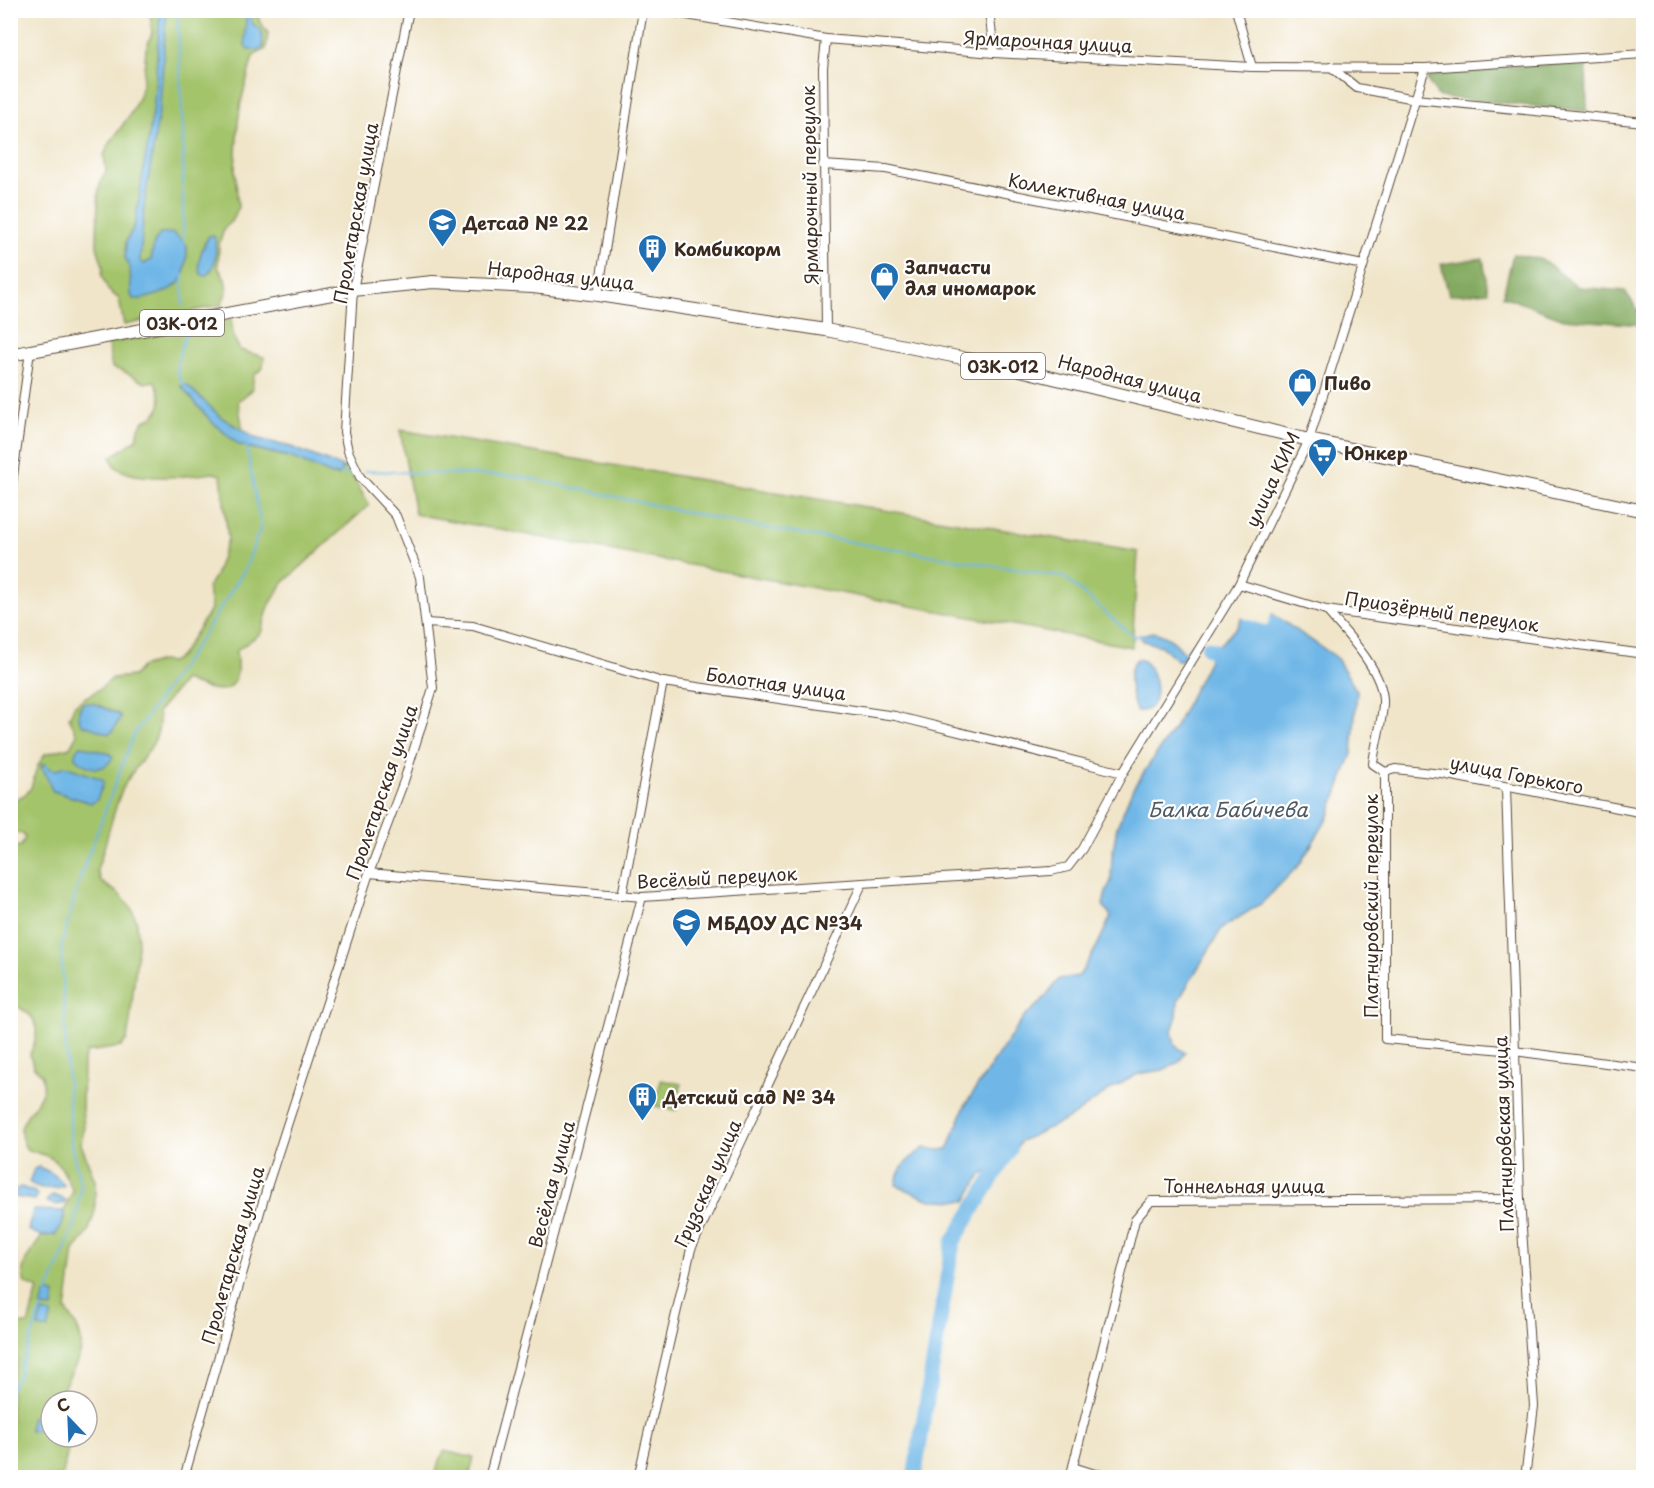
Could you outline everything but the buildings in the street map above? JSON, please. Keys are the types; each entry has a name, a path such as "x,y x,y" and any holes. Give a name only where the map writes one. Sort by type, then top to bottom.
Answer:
{"main road":[{"name":"Народная улица","path":"353,290 433,282 533,287 826,330 1016,369 1309,440 1644,511"},
{"name":"03К-012","path":"10,355 353,290"}],"street":[{"name":"Пролетарская улица","path":"184,1478 268,1184 369,873 399,797 433,688 420,577 396,516 360,477 348,451 344,432 353,290 409,10"},
{"path":"598,295 643,10"},
{"name":"Ярмарочная улица","path":"658,10 826,39 994,53 1252,67 1425,68 1644,54"},
{"path":"989,10 994,53"},
{"path":"1236,10 1252,67"},
{"name":"Ярмарочный переулок","path":"826,39 823,68 826,330"},
{"path":"1330,67 1357,88 1415,99 1644,122"},
{"name":"улица КИМ","path":"1068,867 1082,849 1123,773 1239,584 1309,440 1425,68"},
{"name":"Коллективная улица","path":"823,165 886,169 1363,265"},
{"path":"10,498 30,351"},
{"name":"Приозёрный переулок","path":"1239,584 1326,610 1644,654"},
{"name":"Платнировский переулок","path":"1326,610 1355,644 1378,678 1384,703 1373,764 1385,772 1385,1039 1644,1068"},
{"name":"Болотная улица","path":"426,623 473,626 663,682 895,716 1123,773"},
{"path":"622,896 663,682"},
{"name":"улица Горького","path":"1385,772 1395,769 1442,774 1644,813"},
{"name":"Платнировская улица","path":"1506,788 1520,1199 1534,1406 1525,1478"},
{"name":"Весёлый переулок","path":"369,873 642,897 1052,871 1068,867"},
{"name":"Грузская улица","path":"638,1478 691,1249 862,884"},
{"name":"Весёлая улица","path":"489,1478 642,897"},
{"name":"Тоннельная улица","path":"1070,1478 1135,1220 1151,1201 1520,1199"},
{"path":"1073,1467 1095,1474 1199,1478"}],"green space":[{"path":"150,11 258,11 259,21 268,33 266,49 253,56 241,102 235,169 238,207 234,218 224,229 219,245 218,267 225,279 227,291 221,305 124,325 119,299 108,290 102,276 103,266 97,247 98,195 101,179 106,172 104,155 139,96 146,49 152,33"},
{"path":"1586,62 1587,111 1439,97 1426,79 1454,70"},
{"path":"1513,254 1543,260 1578,287 1625,291 1643,318 1643,325 1564,319 1503,296"},
{"path":"1483,258 1488,292 1449,295 1441,264"},
{"path":"231,319 234,338 240,350 264,357 263,368 254,375 252,390 238,401 243,431 222,418 187,385 182,387 211,421 239,445 293,458 338,475 343,467 347,467 369,505 283,583 269,606 261,633 236,651 236,678 232,685 217,690 184,680 158,712 159,724 153,744 127,780 118,800 97,870 101,882 118,893 131,907 137,923 138,945 130,1021 127,1039 121,1047 87,1052 83,1062 84,1126 81,1144 95,1181 95,1211 88,1233 74,1250 66,1310 80,1336 81,1347 75,1366 63,1389 39,1389 39,1417 32,1417 30,1431 39,1430 39,1449 68,1449 62,1477 11,1477 11,1381 17,1361 15,1352 11,1349 11,1325 28,1324 38,1289 25,1283 24,1264 42,1236 55,1235 64,1219 64,1211 73,1191 61,1167 53,1159 27,1150 22,1140 22,1124 40,1098 43,1086 42,1075 33,1066 30,1054 36,1038 35,1024 28,1013 12,1004 11,1000 10,847 21,846 25,838 23,834 14,832 11,822 16,799 30,790 37,768 45,754 70,747 77,734 69,718 74,706 113,678 133,676 141,667 161,661 171,662 180,657 211,609 208,587 215,576 228,539 221,475 213,473 162,477 135,475 115,466 111,457 137,439 141,425 157,412 161,399 154,381 145,383 123,371 112,368 108,343"},
{"path":"400,430 1138,552 1132,647 415,514"},
{"path":"661,1080 681,1084 676,1110 655,1106"},
{"path":"444,1451 474,1458 469,1477 434,1475"}],"water":[{"path":"160,11 166,11 160,105 144,207 140,261 144,264 151,260 154,243 160,234 173,233 187,245 186,264 182,279 171,289 143,299 133,299 130,268 125,258 126,242 135,224 154,104"},
{"path":"246,11 253,11 251,22 262,32 263,47 259,50 249,50 245,45"},
{"path":"213,235 216,249 215,259 212,268 205,276 201,274 200,259 209,236"},
{"path":"187,385 222,418 255,438 291,447 343,467 338,475 332,475 293,458 239,445 211,421 181,386"},
{"name":"Балка Бабичева","path":"1246,606 1254,616 1268,611 1336,657 1357,691 1352,753 1329,816 1300,864 1262,903 1222,928 1178,1001 1177,1016 1172,1031 1175,1045 1185,1053 1179,1062 1163,1070 1138,1074 1111,1089 1070,1118 1021,1141 1008,1162 981,1175 966,1201 930,1200 896,1185 902,1168 924,1148 948,1149 965,1105 1023,1018 1041,1002 1059,979 1079,976 1096,948 1111,916 1103,905 1111,881 1117,827 1133,788 1175,727 1214,650 1238,626"},
{"path":"1153,632 1175,643 1185,655 1182,660 1177,660 1161,646 1143,641 1140,635"},
{"path":"1137,659 1144,661 1149,668 1156,686 1152,705 1146,710 1136,711 1130,677 1133,664"},
{"path":"83,703 93,703 121,717 112,732 109,734 81,724 79,713"},
{"path":"82,746 110,754 113,757 105,766 90,767 75,758 76,750"},
{"path":"43,764 56,770 65,766 102,779 104,782 97,800 91,803 53,791 41,767"},
{"path":"39,1167 56,1176 64,1185 46,1188 37,1187 29,1182 34,1169"},
{"path":"21,1187 35,1192 37,1196 35,1200 15,1197 16,1189"},
{"path":"53,1195 66,1200 65,1203 55,1205 46,1201"},
{"path":"33,1210 64,1211 62,1224 55,1235 42,1236 28,1230"},
{"path":"55,1293 53,1308 41,1307 45,1294"},
{"path":"42,1312 52,1314 48,1329 38,1327"},
{"path":"31,1417 39,1417 39,1430 30,1431"}],"pier":[{"path":"1246,603 1251,604 1255,612 1268,608 1273,610 1267,626 1238,616"}],"waterway":[{"path":"177,10 183,134 183,242"},
{"path":"183,275 183,305"},
{"path":"186,334 177,368 178,375 186,387"},
{"path":"46,1296 75,1224 81,1187 71,1144 61,947 81,875 133,736 206,631 245,569 261,527 246,444"},
{"path":"365,471 518,476 742,524 1064,577 1134,637 1142,635"},
{"path":"339,472 348,474"},
{"path":"1183,654 1195,642"},
{"path":"1208,648 1214,650 1220,670"},
{"path":"914,1478 953,1242 1010,1149"},
{"path":"10,1391 18,1376 42,1307"}],"place":[{"name":"Детсад № 22","path":"442,248"},
{"name":"Комбикорм","path":"653,274"},
{"name":"Запчасти для иномарок","path":"884,302"},
{"name":"Пиво","path":"1303,408"},
{"name":"Юнкер","path":"1323,478"},
{"name":"МБДОУ ДС №34","path":"686,948"},
{"name":"Детский сад № 34","path":"642,1122"}]}
